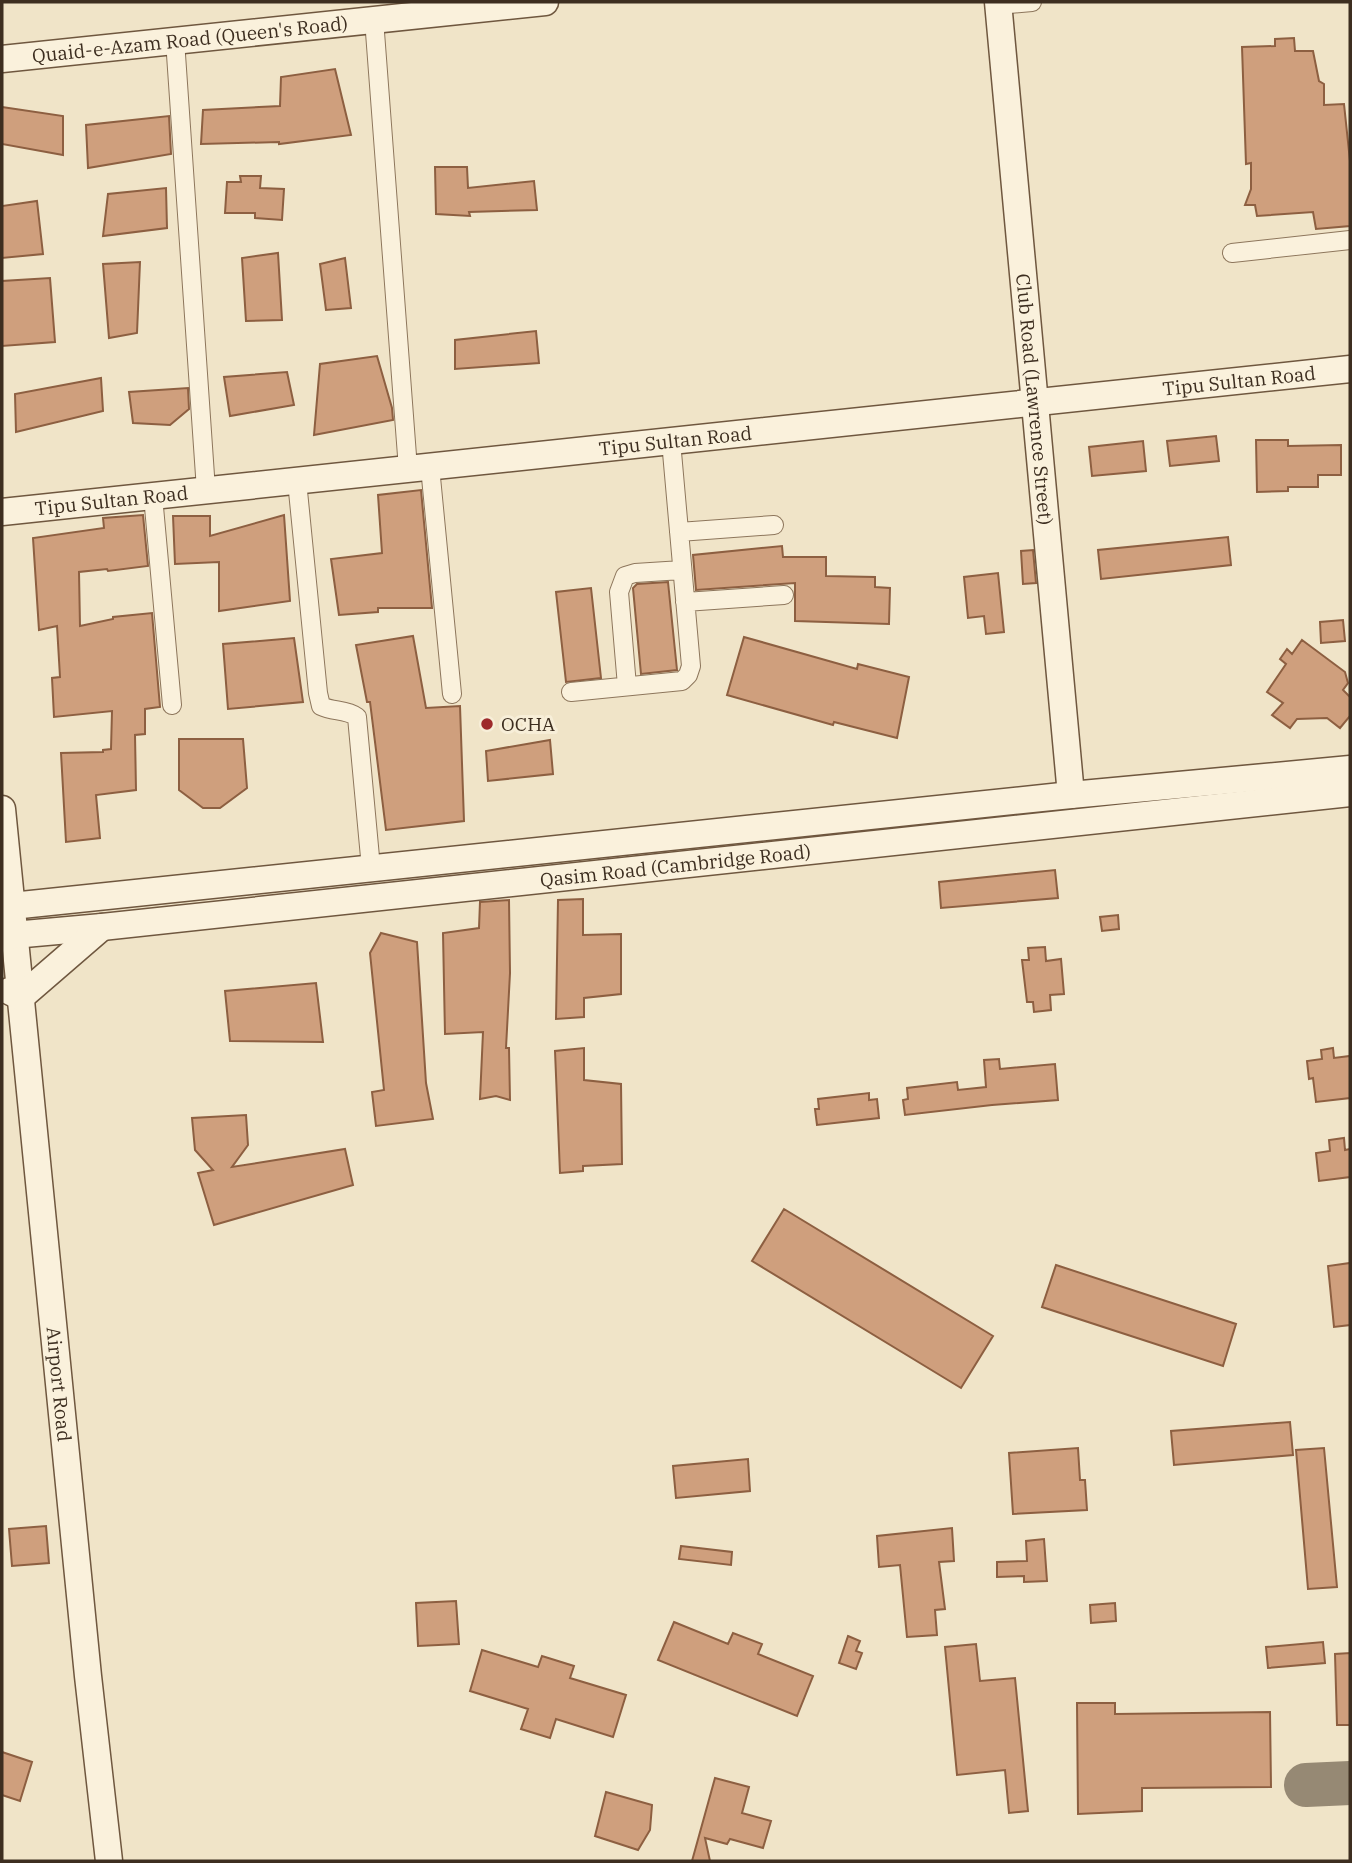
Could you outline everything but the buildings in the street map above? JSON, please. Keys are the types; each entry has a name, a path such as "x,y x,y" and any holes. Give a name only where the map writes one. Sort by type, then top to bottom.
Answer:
{"main road":[{"name":"Quaid-e-Azam Road (Queen's Road)","path":"2,59 545,2"},
{"name":"Club Road (Lawrence Street)","path":"998,4 1071,795"},
{"name":"Tipu Sultan Road","path":"2,512 1350,369"},
{"name":"Qasim Road (Cambridge Road)","path":"7,906 1071,795 1350,769"},
{"name":"Qasim Road (Cambridge Road)","path":"8,935 1350,793"},
{"name":"Airport Road","path":"2,809 11,992 109,1861"},
{"path":"11,992 102,927"}],"street":[{"path":"998,4 1032,2"},
{"path":"374,19 419,468 452,694"},
{"path":"175,40 206,490"},
{"path":"1232,253 1350,240"},
{"path":"571,692 682,681 688,675 691,666 671,441"},
{"path":"297,481 318,693 321,706 328,710 349,712 357,717 371,868"},
{"path":"153,496 172,705"},
{"path":"679,532 774,525"},
{"path":"627,686 619,592 625,576 682,570"},
{"path":"685,602 784,595"}],"taxiway":[{"path":"1306,1785 1350,1783"}],"place":[{"name":"OCHA","path":"487,724"}]}
